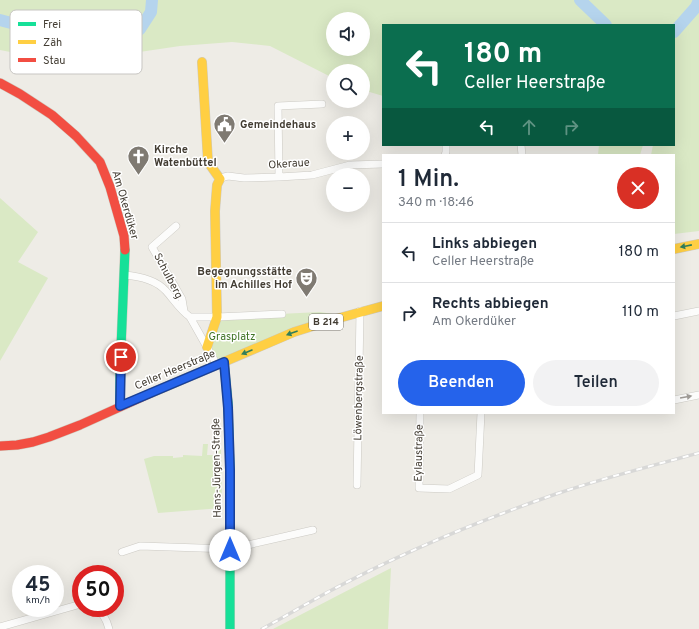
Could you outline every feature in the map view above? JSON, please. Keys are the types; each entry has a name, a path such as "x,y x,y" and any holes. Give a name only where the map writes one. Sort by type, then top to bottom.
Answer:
{"main road":[{"path":"202,62 208,162 220,179 217,185 215,211 217,317 207,347"},
{"name":"Am Okerdüker","path":"0,83 52,115 76,136 100,162 105,173 124,236 125,247 120,406"},
{"path":"675,249 699,244"},
{"name":"Celler Heerstraße","path":"0,446 20,445 58,434 120,406 292,334 324,322 382,306"},
{"name":"Hans-Jürgen-Straße","path":"221,364 228,403 230,470 230,629"}],"street":[{"path":"279,177 278,106 322,104"},
{"name":"Okeraue","path":"220,179 228,176 244,178 312,175 350,165 382,164"},
{"name":"Schulberg","path":"176,226 152,247 182,300 187,315"},
{"name":"Schulberg","path":"124,275 135,276 156,283 165,290 187,315"},
{"name":"Löwenbergstraße","path":"357,484 360,311"},
{"path":"675,316 699,311"},
{"path":"187,315 217,317 282,314"},
{"path":"187,315 207,347 221,364"},
{"path":"675,400 699,395"},
{"name":"Eylaustraße","path":"420,414 419,488 449,489 478,475 481,414"},
{"path":"122,552 140,546 230,550 313,530"},
{"path":"0,627 72,607"},
{"path":"104,617 109,629"}],"green space":[{"path":"0,0 699,0 699,231 675,234 675,154 651,154 653,146 675,146 675,24 382,24 382,96 370,92 370,64 326,64 326,74 270,46 232,42 180,46 142,52 142,10 10,10 10,52 0,50"},
{"path":"599,146 643,146 640,154 598,154"},
{"path":"0,198 38,232 18,262 48,278 0,361"},
{"name":"Grasplatz","path":"320,312 346,316 217,365 207,347 217,317"},
{"path":"203,444 208,444 207,455 215,455 216,445 221,445 222,508 158,513 144,459 154,456 173,456 173,458 183,457 183,455 202,456"},
{"path":"391,568 388,629 273,629"}],"waterway":[{"path":"142,26 151,12 152,0"},
{"path":"580,0 605,24"},
{"path":"675,31 696,7 699,0"},
{"path":"0,20 10,23"}],"railway":[{"path":"262,629 328,592 383,564 440,538 527,504 574,488 699,453"}],"traffic: fast":[{"path":"120,406 125,250"},
{"path":"224,362 228,403 230,470 230,629"}],"traffic: slow":[{"path":"202,62 208,162 220,179 217,185 215,211 217,317 207,347"},
{"path":"675,249 699,244"},
{"path":"151,393 294,332 382,306"}],"traffic: jam":[{"path":"0,83 52,115 76,136 100,162 110,187 124,236 125,250"},
{"path":"0,446 17,445 49,437 80,425 151,393"}],"place":[{"name":"Gemeindehaus","path":"224,144"},
{"name":"Kirche Watenbüttel","path":"138,176"},
{"name":"Begegnungsstätte im Achilles Hof","path":"307,298"}],"route":[{"path":"121,357 120,406 224,362 228,408 230,470 230,550"}]}
